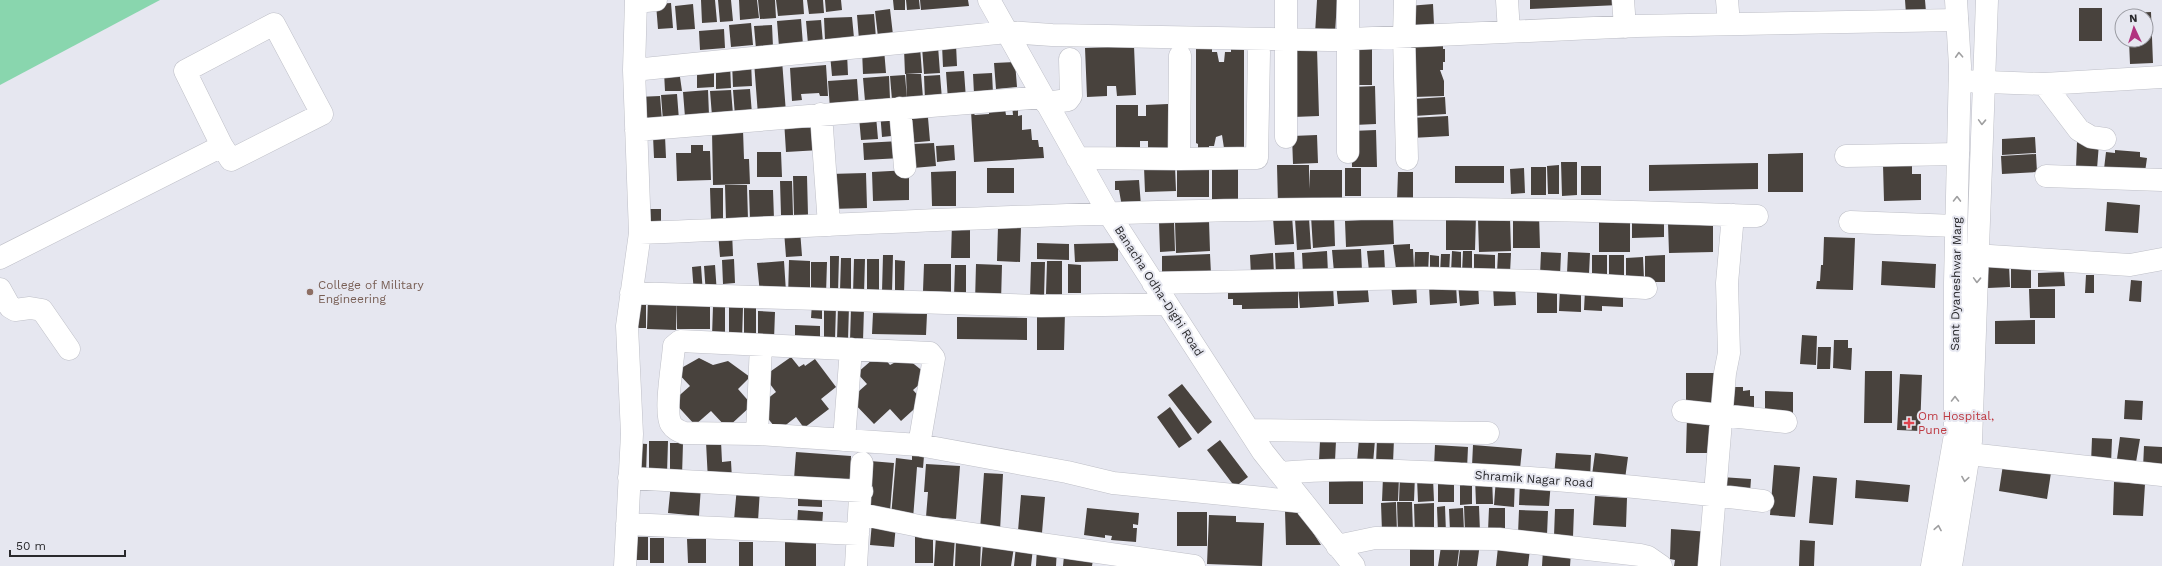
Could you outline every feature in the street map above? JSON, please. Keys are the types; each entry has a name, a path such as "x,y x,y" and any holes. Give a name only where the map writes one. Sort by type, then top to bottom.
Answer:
{"street":[{"name":"Banacha Odha-Dighi Road","path":"989,0 1109,214 1167,304 1249,430 1280,473 1354,566"},
{"path":"1286,0 1286,137"},
{"path":"1348,0 1348,152"},
{"path":"1405,0 1404,36 1407,159"},
{"path":"1507,0 1509,32"},
{"path":"1623,0 1631,26"},
{"path":"1631,26 1635,0"},
{"path":"1727,0 1729,24"},
{"name":"Sant Dyaneshwar Marg","path":"1951,566 1971,441 1987,0"},
{"path":"625,566 632,434 627,326 640,234 634,70 643,1"},
{"path":"634,70 1007,32 1052,35 1348,39 1631,26 1729,24 1956,10"},
{"name":"Sant Dyaneshwar Marg","path":"1932,566 1955,435 1956,226 1960,81 1956,10"},
{"path":"274,24 322,114 231,160 222,146 185,71 274,24"},
{"path":"1077,158 1179,160 1257,158 1259,52"},
{"path":"1179,160 1180,56"},
{"path":"636,130 900,108 1068,100 1071,96 1070,60"},
{"path":"1960,81 2044,84 2162,77"},
{"path":"2044,84 2079,130 2091,137 2105,139"},
{"path":"900,108 905,167"},
{"path":"821,114 829,225"},
{"path":"0,258 222,146"},
{"path":"1846,156 1958,154"},
{"path":"2046,176 2162,180"},
{"path":"640,234 1109,214 1312,209 1427,209 1757,216"},
{"path":"1709,566 1722,414 1729,353 1727,283 1733,215"},
{"path":"1850,222 1956,226"},
{"path":"1956,254 2130,265 2156,260 2162,242"},
{"path":"1153,282 1424,278 1536,281 1646,288"},
{"path":"0,289 10,307 15,310 21,311 30,308 42,310 69,349"},
{"path":"631,293 1041,306 1167,304"},
{"path":"919,445 934,358 933,354 680,341 676,343 668,413 671,424 676,430 684,433 757,434 919,445 1067,472 1113,483 1303,502"},
{"path":"757,434 761,345"},
{"path":"844,440 851,349"},
{"path":"1684,411 1786,422"},
{"path":"1249,430 1488,433"},
{"path":"1969,454 2162,474"},
{"path":"856,566 862,491 862,463"},
{"name":"Shramik Nagar Road","path":"1280,473 1314,470 1411,471 1541,478 1763,501"},
{"path":"629,478 862,491"},
{"path":"627,524 859,524 924,527 1194,566"},
{"path":"1337,546 1375,538 1499,539 1640,555 1648,557 1661,566"}],"green space":[{"path":"0,0 160,0 0,85"}],"building":[{"path":"701,0 715,0 717,22 702,23"},
{"path":"718,0 731,0 733,21 720,22"},
{"path":"739,0 757,0 759,18 740,20"},
{"path":"758,0 775,0 776,18 760,19"},
{"path":"776,0 803,0 804,14 778,16"},
{"path":"807,0 823,0 824,13 809,14"},
{"path":"825,0 841,0 842,10 826,12"},
{"path":"893,0 905,0 905,10 894,10"},
{"path":"906,0 919,0 920,9 907,10"},
{"path":"920,0 968,0 969,6 921,10"},
{"path":"1317,0 1337,0 1335,34 1315,34"},
{"path":"1530,0 1619,0 1619,5 1530,9"},
{"path":"1905,0 1925,0 1926,12 1906,14"},
{"path":"671,3 673,28 658,29 656,4"},
{"path":"693,4 695,29 677,30 675,6"},
{"path":"1433,4 1434,25 1409,26 1408,6"},
{"path":"2079,8 2102,8 2102,41 2079,41"},
{"path":"890,9 893,35 878,37 875,11"},
{"path":"874,14 876,38 859,40 857,15"},
{"path":"852,17 854,38 825,40 824,18"},
{"path":"801,19 803,45 779,47 777,21"},
{"path":"821,20 823,43 808,44 806,21"},
{"path":"751,23 753,45 731,47 729,25"},
{"path":"772,25 773,47 756,49 754,26"},
{"path":"724,29 725,48 700,50 699,31"},
{"path":"956,44 957,66 943,67 942,45"},
{"path":"1436,45 1443,46 1443,49 1445,49 1445,62 1443,62 1443,70 1440,70 1444,81 1444,96 1414,97 1412,73 1416,73 1411,47"},
{"path":"938,46 940,73 924,74 922,47"},
{"path":"1134,46 1136,95 1117,96 1116,86 1107,86 1107,96 1087,97 1085,48"},
{"path":"920,47 922,73 905,74 904,49"},
{"path":"1196,48 1212,48 1212,52 1217,52 1219,62 1224,62 1225,52 1231,52 1231,48 1244,48 1244,152 1224,148 1222,135 1216,137 1214,146 1209,146 1209,149 1198,149 1198,144 1196,143"},
{"path":"1317,48 1319,116 1293,117 1291,49"},
{"path":"1372,48 1372,85 1353,85 1352,49"},
{"path":"2129,48 2152,48 2153,63 2130,64"},
{"path":"884,49 886,73 863,74 862,50"},
{"path":"847,53 848,75 832,76 830,54"},
{"path":"782,60 786,113 758,115 754,62"},
{"path":"751,61 752,86 733,87 732,62"},
{"path":"1015,62 1017,87 996,89 994,63"},
{"path":"730,63 731,88 716,89 716,64"},
{"path":"714,64 714,87 697,88 697,65"},
{"path":"826,65 828,96 820,96 819,93 801,94 802,100 792,101 790,68"},
{"path":"679,70 682,91 665,91 664,72"},
{"path":"964,71 966,99 948,100 946,72"},
{"path":"992,73 993,93 974,94 973,74"},
{"path":"906,74 921,74 923,98 907,99"},
{"path":"905,75 907,99 892,100 890,76"},
{"path":"940,75 942,99 925,100 924,76"},
{"path":"889,76 890,99 865,101 863,78"},
{"path":"857,79 859,107 830,109 828,81"},
{"path":"1375,86 1376,124 1354,125 1352,87"},
{"path":"750,89 752,114 735,116 733,90"},
{"path":"708,90 709,115 685,117 683,92"},
{"path":"731,90 733,114 712,116 710,91"},
{"path":"677,94 679,120 663,121 661,95"},
{"path":"660,96 662,121 639,123 637,97"},
{"path":"1445,97 1446,114 1414,116 1413,99"},
{"path":"1168,104 1168,150 1148,154 1148,141 1140,141 1140,154 1116,154 1116,105 1138,105 1138,116 1146,116 1146,105"},
{"path":"1012,105 1018,105 1018,116 1022,115 1022,130 1031,129 1032,140 1038,140 1039,147 1043,147 1044,158 974,162 971,111 975,115 989,114 989,110 1005,109 1006,115 1013,115"},
{"path":"927,106 930,141 908,143 905,108"},
{"path":"899,109 901,135 882,137 880,111"},
{"path":"876,116 878,139 861,140 859,117"},
{"path":"1448,116 1449,136 1411,138 1410,118"},
{"path":"818,118 820,150 786,152 784,120"},
{"path":"743,130 744,159 749,159 750,184 713,185 712,131"},
{"path":"1376,130 1377,167 1352,167 1351,131"},
{"path":"1317,135 1318,163 1293,164 1292,136"},
{"path":"653,136 665,136 666,158 654,158"},
{"path":"2035,137 2036,153 2002,155 2002,139"},
{"path":"900,141 901,158 864,160 863,143"},
{"path":"2077,142 2099,143 2097,169 2076,168"},
{"path":"934,143 936,166 913,168 912,144"},
{"path":"691,145 703,145 703,151 710,151 711,180 677,181 676,153 691,153"},
{"path":"954,145 955,160 937,162 936,146"},
{"path":"2115,150 2140,152 2140,157 2147,158 2145,172 2104,169 2106,152 2115,153"},
{"path":"757,152 781,152 782,177 757,177"},
{"path":"1803,153 1803,192 1768,192 1768,154"},
{"path":"2036,154 2037,172 2002,174 2001,156"},
{"path":"1561,162 1577,162 1577,195 1562,196"},
{"path":"1758,163 1758,189 1649,191 1649,165"},
{"path":"1912,164 1912,174 1921,174 1921,200 1884,201 1883,165"},
{"path":"1277,165 1309,165 1309,189 1310,170 1342,170 1342,203 1278,205"},
{"path":"1559,165 1559,194 1548,194 1547,166"},
{"path":"1175,166 1176,191 1145,192 1144,167"},
{"path":"1177,166 1209,166 1209,197 1177,197"},
{"path":"1455,166 1504,166 1504,183 1455,183"},
{"path":"1581,166 1601,166 1601,195 1581,195"},
{"path":"1212,167 1238,167 1238,200 1212,200"},
{"path":"1531,167 1546,167 1546,195 1531,195"},
{"path":"987,168 1014,168 1014,193 987,193"},
{"path":"1345,168 1361,168 1361,196 1345,196"},
{"path":"1524,168 1525,193 1511,194 1510,169"},
{"path":"909,170 909,200 873,201 872,172"},
{"path":"956,171 956,206 932,206 931,172"},
{"path":"1398,172 1413,172 1413,201 1397,201"},
{"path":"866,173 867,208 830,209 829,174"},
{"path":"793,176 807,176 808,215 794,215"},
{"path":"1139,180 1141,206 1122,207 1119,190 1115,190 1115,181"},
{"path":"780,181 792,181 793,215 781,215"},
{"path":"725,185 747,185 748,220 726,221"},
{"path":"710,188 723,188 723,219 711,220"},
{"path":"749,190 773,190 774,219 750,220"},
{"path":"2107,202 2140,205 2138,233 2105,231"},
{"path":"645,209 661,209 661,230 646,230"},
{"path":"1539,214 1540,248 1513,248 1513,215"},
{"path":"1334,215 1335,246 1313,248 1311,216"},
{"path":"1446,215 1476,215 1475,250 1446,250"},
{"path":"1292,216 1294,244 1275,245 1273,218"},
{"path":"1309,218 1311,249 1297,250 1295,219"},
{"path":"1393,218 1394,244 1346,247 1345,221"},
{"path":"1510,218 1511,251 1479,252 1478,219"},
{"path":"1630,218 1630,252 1599,252 1599,219"},
{"path":"1664,218 1664,237 1632,238 1632,219"},
{"path":"1174,221 1175,251 1160,252 1159,222"},
{"path":"1209,221 1210,251 1176,253 1175,222"},
{"path":"952,223 970,223 970,258 951,258"},
{"path":"1668,223 1713,223 1713,252 1669,253"},
{"path":"998,227 1021,227 1020,262 997,261"},
{"path":"800,230 802,256 786,257 784,231"},
{"path":"732,231 733,256 720,257 718,232"},
{"path":"1824,237 1855,238 1853,290 1816,289 1817,281 1820,281 1821,265 1823,265"},
{"path":"1037,243 1069,244 1069,260 1037,259"},
{"path":"1118,243 1118,261 1075,262 1074,244"},
{"path":"1410,244 1410,249 1413,249 1414,268 1396,269 1393,245"},
{"path":"1361,249 1362,271 1334,272 1332,250"},
{"path":"1384,250 1385,270 1369,271 1367,251"},
{"path":"1327,251 1328,273 1303,274 1302,253"},
{"path":"1452,251 1461,252 1461,274 1451,273"},
{"path":"1463,251 1472,251 1472,273 1462,273"},
{"path":"1294,252 1295,273 1276,274 1275,253"},
{"path":"1415,252 1429,252 1428,273 1414,273"},
{"path":"1541,252 1561,253 1560,276 1540,275"},
{"path":"1568,252 1590,253 1589,274 1567,274"},
{"path":"1273,253 1274,274 1251,276 1250,255"},
{"path":"1498,253 1511,253 1510,273 1497,273"},
{"path":"1210,254 1211,274 1162,276 1162,256"},
{"path":"1441,254 1450,254 1449,274 1440,273"},
{"path":"1474,254 1495,255 1495,274 1474,273"},
{"path":"883,255 893,255 892,292 882,292"},
{"path":"1430,255 1439,256 1439,273 1430,272"},
{"path":"1592,255 1607,255 1607,278 1592,278"},
{"path":"1609,255 1624,255 1624,281 1609,281"},
{"path":"1665,255 1665,282 1645,282 1645,256"},
{"path":"830,256 839,256 838,293 830,292"},
{"path":"1643,257 1644,279 1626,279 1626,258"},
{"path":"841,258 851,258 851,292 840,291"},
{"path":"734,259 735,283 723,284 722,260"},
{"path":"854,259 865,259 864,294 853,294"},
{"path":"867,259 879,259 879,294 867,294"},
{"path":"789,260 810,261 810,293 788,298"},
{"path":"895,260 905,261 904,294 895,294"},
{"path":"784,261 786,292 760,294 757,263"},
{"path":"1047,261 1062,261 1062,295 1046,294"},
{"path":"1882,261 1936,264 1935,288 1881,285"},
{"path":"811,262 827,262 826,294 811,294"},
{"path":"1031,262 1045,262 1044,298 1030,298"},
{"path":"924,264 951,264 951,292 923,291"},
{"path":"976,264 1002,265 1001,302 975,302"},
{"path":"1068,264 1081,265 1081,293 1068,293"},
{"path":"715,265 717,294 706,295 704,266"},
{"path":"955,265 966,265 966,298 954,297"},
{"path":"2009,265 2010,287 1988,288 1986,266"},
{"path":"701,266 703,294 694,294 692,267"},
{"path":"2011,266 2031,266 2031,288 2011,288"},
{"path":"2064,272 2065,286 2038,287 2038,273"},
{"path":"2086,275 2094,275 2094,293 2085,293"},
{"path":"1367,280 1369,302 1338,304 1336,282"},
{"path":"2131,280 2142,281 2141,302 2129,301"},
{"path":"1416,282 1417,303 1393,305 1391,284"},
{"path":"1478,282 1479,304 1460,306 1458,283"},
{"path":"1456,284 1457,303 1430,305 1429,285"},
{"path":"1298,285 1298,308 1242,309 1242,305 1233,305 1233,299 1228,299 1228,289"},
{"path":"1333,285 1334,306 1300,308 1298,287"},
{"path":"1515,285 1516,305 1494,306 1493,286"},
{"path":"1560,288 1581,289 1581,312 1559,311"},
{"path":"1537,289 1557,289 1557,313 1537,313"},
{"path":"2029,289 2055,289 2055,318 2030,318"},
{"path":"1585,290 1623,292 1623,307 1602,306 1602,311 1584,310"},
{"path":"633,297 646,297 646,328 632,328"},
{"path":"648,298 677,298 676,330 647,329"},
{"path":"812,303 822,303 822,319 811,318"},
{"path":"677,305 710,305 710,329 677,329"},
{"path":"713,306 725,306 725,337 712,337"},
{"path":"744,306 756,306 756,340 744,340"},
{"path":"824,306 836,306 835,340 824,340"},
{"path":"838,306 849,306 848,340 837,340"},
{"path":"729,307 743,307 742,340 729,339"},
{"path":"851,308 864,308 863,341 850,341"},
{"path":"758,311 775,312 774,340 758,340"},
{"path":"1037,312 1065,312 1064,350 1037,350"},
{"path":"873,313 927,314 926,335 872,334"},
{"path":"957,317 1027,318 1027,340 957,339"},
{"path":"2035,320 2035,344 1995,344 1995,321"},
{"path":"795,325 820,326 820,341 795,340"},
{"path":"1802,335 1817,336 1816,365 1800,364"},
{"path":"1834,340 1848,340 1848,348 1852,348 1851,370 1833,368"},
{"path":"1818,347 1831,347 1830,369 1817,369"},
{"path":"880,353 890,365 905,357 929,376 913,390 923,401 901,421 890,409 874,424 850,399 867,384 857,373"},
{"path":"791,357 799,367 804,364 805,366 815,359 836,387 821,399 829,409 804,428 796,417 778,431 758,406 776,392 764,376"},
{"path":"699,358 713,365 728,361 750,377 738,389 752,405 727,428 711,411 695,425 673,401 690,386 676,371"},
{"path":"1865,371 1892,371 1892,423 1864,423"},
{"path":"1686,373 1716,373 1716,407 1686,407"},
{"path":"1900,374 1922,375 1920,431 1897,430"},
{"path":"1182,384 1212,422 1198,434 1168,395"},
{"path":"1731,387 1743,387 1743,391 1750,390 1750,396 1754,396 1754,413 1732,414"},
{"path":"1765,391 1793,392 1793,414 1765,414"},
{"path":"2125,400 2143,401 2142,420 2124,419"},
{"path":"1170,407 1192,439 1179,448 1157,417"},
{"path":"1687,416 1713,416 1713,453 1686,453"},
{"path":"2120,437 2140,439 2135,468 2116,466"},
{"path":"2092,438 2112,439 2111,464 2091,463"},
{"path":"1359,439 1375,440 1373,463 1357,462"},
{"path":"1377,439 1394,439 1393,463 1376,463"},
{"path":"1220,440 1248,477 1235,487 1207,450"},
{"path":"649,441 668,441 667,474 649,474"},
{"path":"721,441 722,462 731,461 732,479 708,481 706,442"},
{"path":"1320,441 1336,441 1335,461 1319,461"},
{"path":"632,443 647,444 646,475 632,475"},
{"path":"670,443 683,443 682,476 670,475"},
{"path":"1435,445 1468,447 1467,469 1434,467"},
{"path":"1473,445 1522,449 1520,469 1472,466"},
{"path":"2144,446 2162,447 2162,469 2143,468"},
{"path":"796,452 851,456 850,483 794,479"},
{"path":"1556,453 1591,455 1590,480 1554,477"},
{"path":"1595,453 1628,457 1625,479 1592,475"},
{"path":"912,456 924,456 923,468 917,467 913,519 891,517 896,458 912,460"},
{"path":"2004,458 2052,466 2047,499 1999,491"},
{"path":"870,461 894,463 890,511 869,509"},
{"path":"926,464 960,466 956,519 926,517 928,492 924,492"},
{"path":"1774,465 1800,467 1795,517 1770,515"},
{"path":"984,473 1003,474 1000,531 980,530"},
{"path":"1329,474 1363,475 1363,504 1329,504"},
{"path":"1400,475 1415,475 1414,501 1399,501"},
{"path":"1454,476 1454,502 1438,502 1438,477"},
{"path":"1813,476 1837,478 1833,525 1809,523"},
{"path":"1383,477 1399,477 1398,501 1382,501"},
{"path":"1460,477 1472,477 1472,504 1460,505"},
{"path":"1721,477 1751,479 1750,493 1720,491"},
{"path":"1417,478 1433,478 1434,501 1418,502"},
{"path":"1475,478 1492,478 1493,504 1476,504"},
{"path":"1496,478 1515,479 1514,507 1494,505"},
{"path":"1520,480 1551,481 1549,506 1519,505"},
{"path":"1856,480 1910,485 1908,502 1855,498"},
{"path":"2114,482 2145,484 2143,516 2113,515"},
{"path":"671,483 701,486 699,516 668,513"},
{"path":"737,487 760,489 758,521 734,520"},
{"path":"798,493 822,494 822,507 798,506"},
{"path":"1021,495 1045,497 1042,533 1018,531"},
{"path":"1595,496 1627,498 1626,527 1593,525"},
{"path":"1396,502 1397,532 1382,532 1381,503"},
{"path":"1397,502 1412,502 1413,533 1398,533"},
{"path":"1434,503 1434,536 1415,537 1414,504"},
{"path":"1445,506 1446,533 1438,533 1437,507"},
{"path":"1464,506 1479,506 1480,532 1465,532"},
{"path":"1087,508 1139,513 1138,525 1133,524 1133,528 1137,528 1136,542 1111,540 1112,536 1105,535 1105,538 1084,535"},
{"path":"1463,508 1464,531 1450,531 1449,509"},
{"path":"1489,508 1505,508 1505,532 1488,531"},
{"path":"1555,509 1574,509 1573,537 1554,536"},
{"path":"798,510 823,512 822,527 797,526"},
{"path":"1519,510 1548,511 1547,535 1518,534"},
{"path":"1285,511 1299,511 1321,545 1286,545"},
{"path":"1177,512 1207,512 1207,546 1177,546"},
{"path":"1209,515 1236,516 1236,522 1264,523 1262,566 1207,564"},
{"path":"872,522 896,524 894,547 870,545"},
{"path":"635,528 648,528 648,560 635,560"},
{"path":"1671,529 1709,532 1706,566 1674,566 1675,560 1670,559"},
{"path":"915,531 933,531 933,563 915,563"},
{"path":"936,536 955,537 953,566 934,566"},
{"path":"650,538 664,538 664,563 650,563"},
{"path":"687,539 706,539 706,563 688,563"},
{"path":"785,540 816,540 816,566 785,566"},
{"path":"956,540 981,541 980,566 955,566"},
{"path":"1442,540 1460,542 1457,566 1438,566"},
{"path":"1800,540 1815,541 1814,566 1799,566"},
{"path":"1461,541 1480,543 1477,566 1458,566"},
{"path":"739,542 753,542 753,566 739,566"},
{"path":"983,543 1014,547 1011,566 981,566"},
{"path":"1434,545 1434,566 1410,566 1410,546"},
{"path":"1016,546 1033,548 1031,566 1014,566"},
{"path":"1498,547 1530,549 1528,566 1496,566"},
{"path":"1037,548 1057,549 1056,566 1036,566"},
{"path":"1543,550 1571,552 1570,566 1542,566"},
{"path":"1064,556 1093,560 1092,566 1063,566"}],"place":[{"name":"College of Military Engineering","path":"310,292"},
{"name":"Om Hospital, Pune","path":"1909,423"}]}
